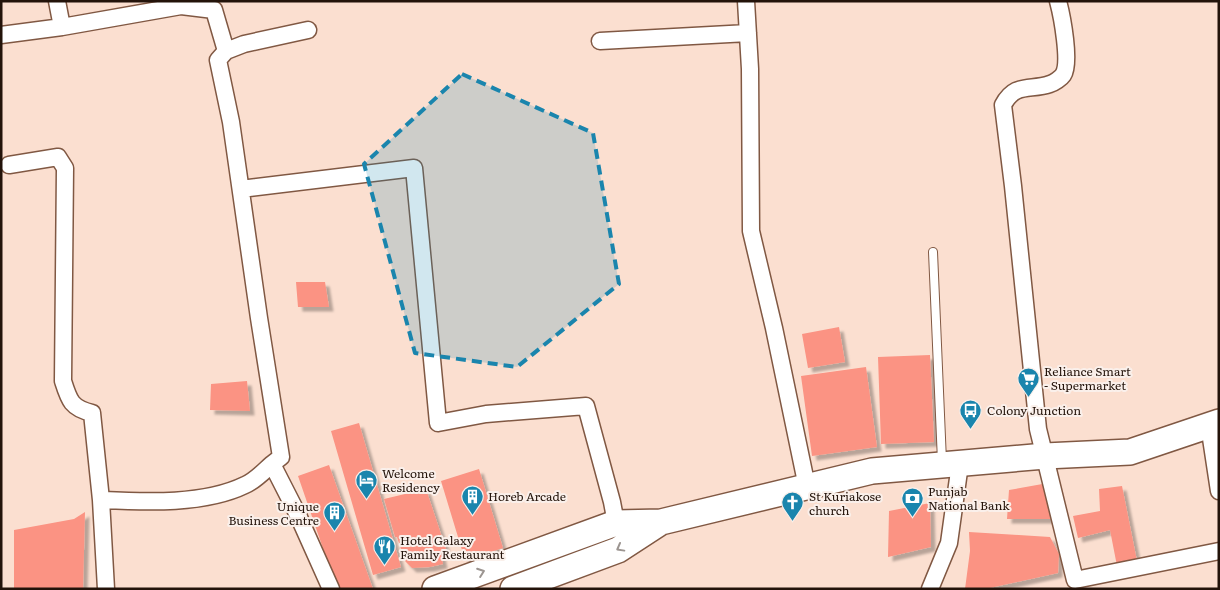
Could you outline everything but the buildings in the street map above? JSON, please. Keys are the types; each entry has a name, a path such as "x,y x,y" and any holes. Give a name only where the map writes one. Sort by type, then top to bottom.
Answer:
{"main road":[{"path":"436,589 616,522 661,522 872,470 1045,456 1130,452 1214,423"},
{"path":"507,563 514,588 618,550 661,522"}],"street":[{"path":"57,1 62,27"},
{"path":"746,1 751,231 774,328 807,487"},
{"path":"1058,1 1067,58 1064,75 1052,84 1018,89 1008,95 1003,105 1038,429 1075,580 1085,584 1219,551"},
{"path":"1,35 62,27 181,6 214,10 226,50"},
{"path":"101,500 155,502 208,497 246,485 281,457 231,122 218,60 226,50 244,44 308,30"},
{"path":"600,41 748,33"},
{"path":"9,165 58,157 65,168 64,381 69,400 80,410 92,413 101,500 106,589"},
{"path":"241,189 414,168 438,423 486,414 586,406 616,522"},
{"path":"1214,423 1219,492"},
{"path":"272,464 297,513 331,589"},
{"path":"930,589 949,543 951,464"}],"lane":[{"path":"933,252 951,464"}],"highlighted area":[{"path":"462,74 593,133 619,284 517,367 415,353 364,164"}],"place":[{"name":"Reliance Smart - Supermarket","path":"1028,397"},
{"name":"Colony Junction","path":"971,429"},
{"name":"Welcome Residency","path":"366,499"},
{"name":"Horeb Arcade","path":"472,515"},
{"name":"Punjab National Bank","path":"912,517"},
{"name":"St Kuriakose church","path":"793,522"},
{"name":"Unique Business Centre","path":"335,532"},
{"name":"Hotel Galaxy Family Restaurant","path":"384,566"}]}
